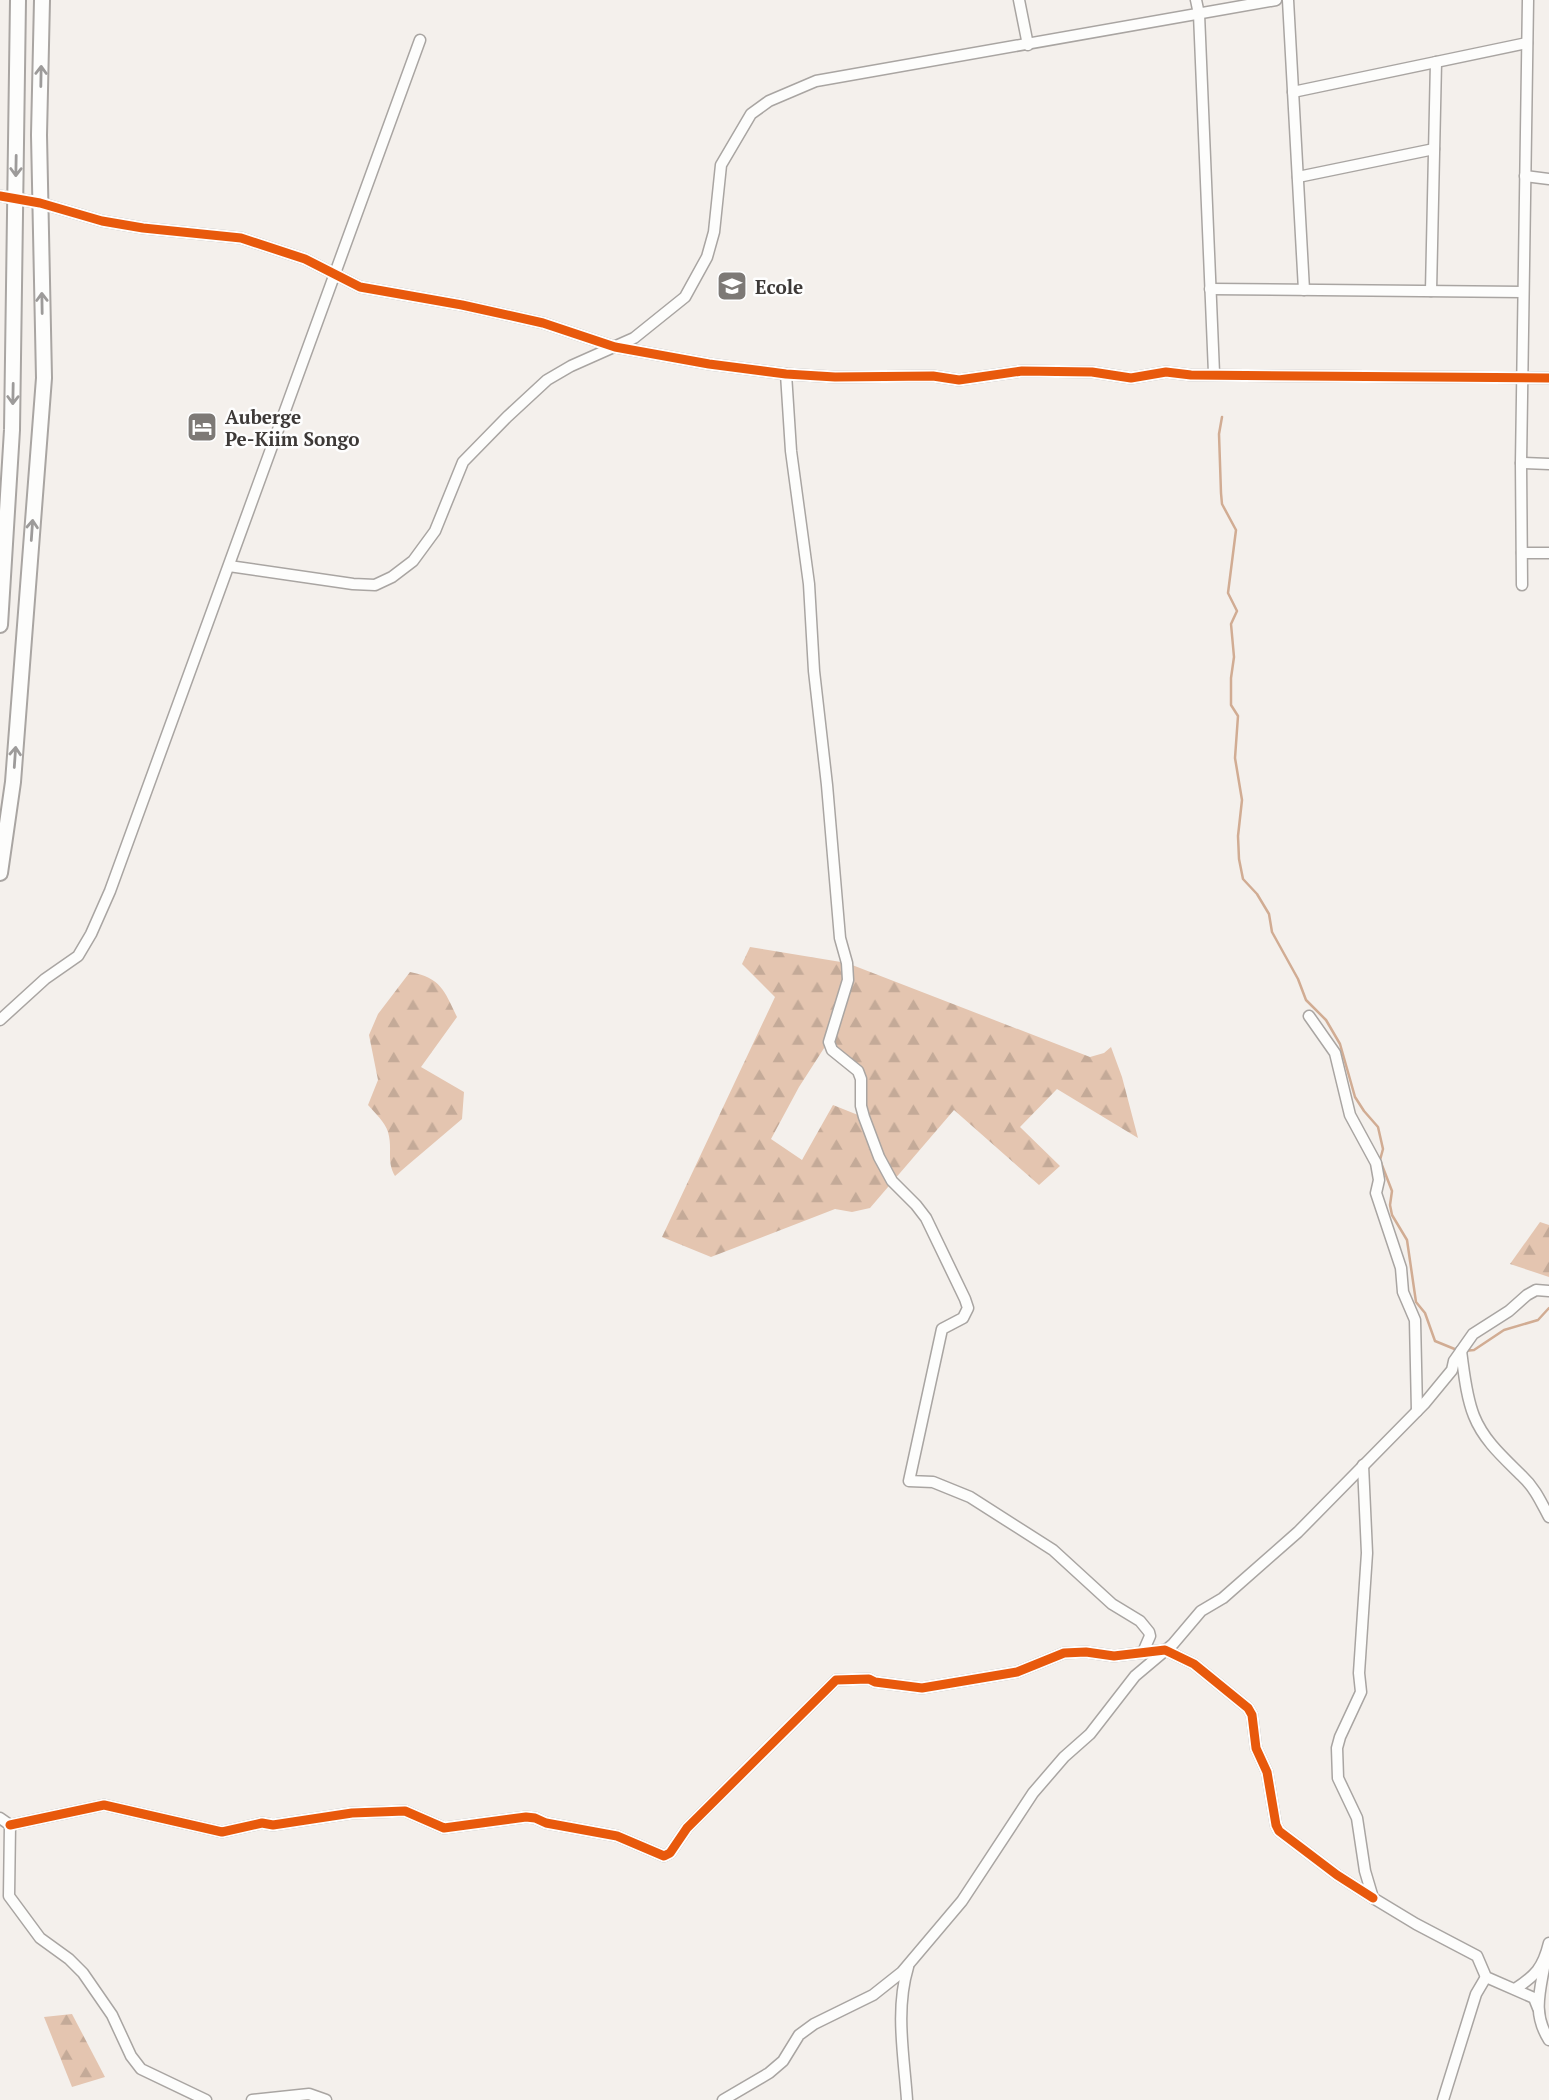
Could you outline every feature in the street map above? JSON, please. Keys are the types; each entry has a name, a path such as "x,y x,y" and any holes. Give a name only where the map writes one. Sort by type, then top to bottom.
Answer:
{"highway":[{"path":"0,625 4,504 12,430 18,0"},
{"path":"0,873 13,782 44,378 40,203 42,0"}],"street":[{"path":"1019,0 1028,45"},
{"path":"1196,0 1199,14 1214,373"},
{"path":"229,566 375,585 392,577 413,561 435,531 463,462 472,450 547,380 571,366 634,338 685,297 707,257 714,232 721,165 751,114 769,101 816,81 1276,0"},
{"path":"1288,0 1304,290"},
{"path":"1522,586 1521,463 1528,0"},
{"path":"0,1020 45,979 78,956 91,934 136,823 420,40"},
{"path":"1293,92 1527,43"},
{"path":"1431,291 1436,62"},
{"path":"1298,177 1434,149"},
{"path":"1525,176 1549,179"},
{"path":"0,195 40,203 102,221 241,238 305,259 360,287 530,320 615,346 709,364 786,374 835,377 933,376 959,380 1022,371 1092,372 1131,378 1166,372 1191,375 1214,373 1549,378"},
{"path":"1210,289 1523,292"},
{"path":"786,374 791,451 809,584 814,671 840,938 848,972 829,1042 832,1050 858,1071 862,1079 861,1106 879,1157 892,1181 926,1218 968,1308 962,1318 942,1329 909,1480 933,1482 970,1497 1053,1550 1112,1604 1140,1621 1150,1636 1143,1653"},
{"path":"1521,463 1549,464"},
{"path":"1522,553 1549,553"},
{"path":"1309,1016 1335,1053 1350,1115 1376,1163 1376,1193 1401,1268 1403,1292 1415,1320 1417,1411"},
{"path":"723,2100 769,2073 783,2061 799,2035 814,2024 873,1995 902,1972 962,1901 1033,1793 1064,1757 1090,1734 1135,1676 1165,1650 1201,1611 1223,1598 1298,1532 1417,1411 1452,1370 1454,1361 1473,1334 1536,1290 1549,1291"},
{"path":"1461,1351 1474,1417 1501,1457 1536,1491 1549,1517"},
{"path":"1363,1465 1367,1553 1359,1674 1361,1692 1337,1748 1338,1778 1357,1818 1365,1871 1373,1898"},
{"path":"0,1818 10,1825 104,1805 222,1832 262,1823 273,1825 352,1813 405,1811 444,1828 526,1817 617,1836 664,1857 670,1853 687,1828 836,1680 869,1679 922,1688 1017,1672 1064,1653 1086,1652 1114,1656 1165,1650 1194,1664 1248,1708 1252,1715 1256,1748 1267,1772 1279,1831 1337,1875 1373,1898 1477,1956 1486,1977 1534,1998 1538,2008"},
{"path":"10,1825 9,1895 12,1903 45,1943 69,1959 83,1973 112,2015 131,2056 141,2069 206,2100"},
{"path":"1549,1943 1538,2008 1540,2026 1549,2040"},
{"path":"1515,1989 1531,1979 1545,1962"},
{"path":"907,2100 900,2006 902,1985 909,1963"},
{"path":"1443,2100 1476,1994 1486,1977"},
{"path":"253,2100 309,2094 326,2100"}],"green space":[{"path":"750,947 847,963 1090,1057 1104,1053 1111,1047 1138,1138 1057,1089 1020,1127 1060,1166 1039,1185 954,1110 870,1208 852,1212 835,1209 711,1257 662,1237 775,997 742,964","holes":["828,1042 861,1079 863,1117 833,1105 802,1160 771,1139 799,1087"]},
{"path":"410,972 435,982 449,999 457,1017 421,1067 464,1092 462,1119 395,1176 391,1165 388,1132 368,1105 378,1080 369,1035 378,1014"},
{"path":"1540,1222 1549,1225 1549,1277 1510,1264"},
{"path":"72,2014 105,2077 72,2087 44,2017"}],"waterway":[{"path":"1222,417 1219,434 1222,504 1236,530 1228,593 1237,611 1231,624 1234,657 1231,705 1238,716 1235,758 1242,800 1238,836 1243,879 1257,894 1269,914 1272,932 1298,979 1306,1000 1326,1020 1340,1044 1355,1097 1378,1127 1383,1149 1380,1160 1392,1191 1392,1215 1407,1240 1416,1302 1425,1313 1435,1341 1457,1350"},
{"path":"1464,1351 1474,1350 1504,1330 1538,1320 1549,1308"}],"cycle path":[{"path":"0,196 40,203 102,221 241,238 305,259 360,287 543,323 615,347 709,364 786,374 835,377 933,376 959,380 1022,371 1092,372 1131,378 1166,372 1191,375 1549,378"},
{"path":"10,1825 104,1805 222,1832 262,1823 273,1825 352,1813 405,1811 444,1828 535,1818 546,1823 617,1836 664,1856 670,1853 687,1828 836,1680 869,1679 922,1688 1017,1672 1064,1653 1086,1652 1114,1656 1165,1650 1194,1664 1248,1708 1252,1715 1256,1748 1267,1772 1279,1831 1337,1875 1373,1898"}],"place":[{"name":"Ecole","path":"732,286"},
{"name":"Auberge Pe-Kiim Songo","path":"202,427"}]}
